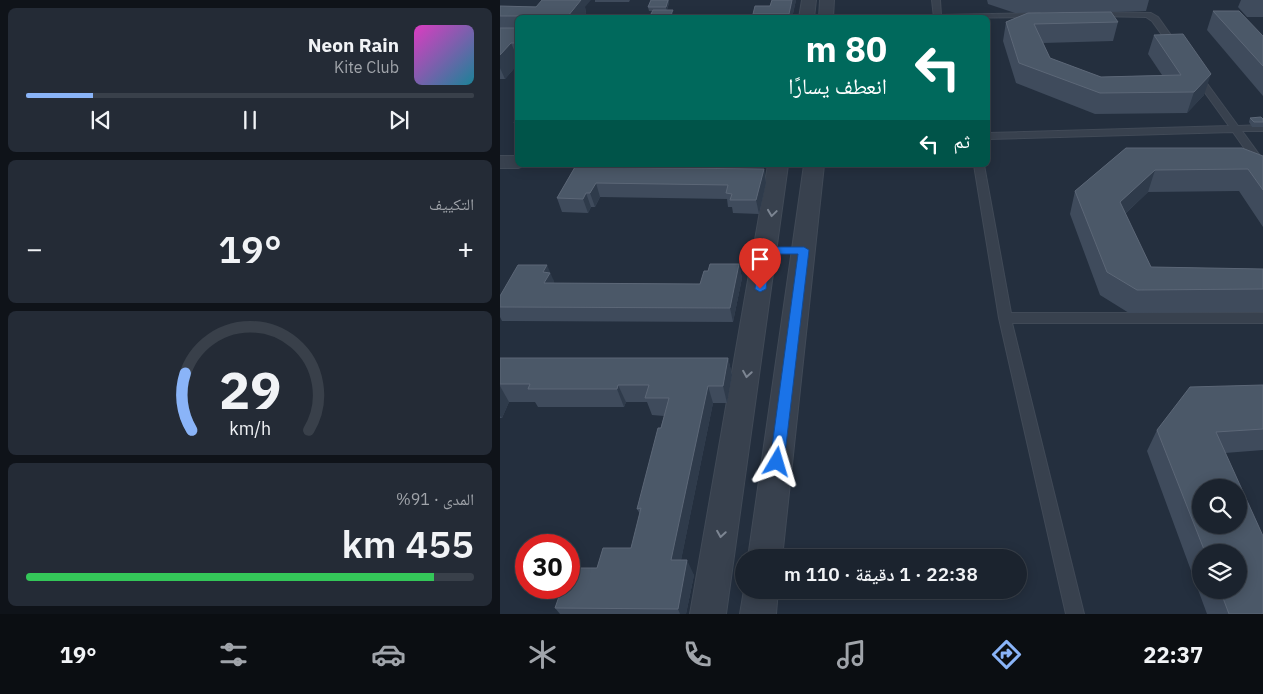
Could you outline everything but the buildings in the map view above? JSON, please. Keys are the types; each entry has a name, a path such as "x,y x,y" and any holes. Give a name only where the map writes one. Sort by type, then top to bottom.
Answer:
{"street":[{"path":"806,15 809,0"},
{"path":"826,15 827,0"},
{"path":"500,162 515,162"},
{"path":"708,614 778,167"},
{"path":"766,549 814,167"},
{"path":"766,250 804,250"},
{"path":"758,614 760,599"}],"lane":[{"path":"936,0 938,15"},
{"path":"1084,14 1132,13 1148,15 1155,19 1184,58"},
{"path":"990,16 1045,15"},
{"path":"1190,66 1263,167"},
{"path":"990,136 1263,128"},
{"path":"979,167 1005,318 1075,614"},
{"path":"1005,318 1263,318"}],"route":[{"path":"760,289 766,250 804,250 777,462"}]}
